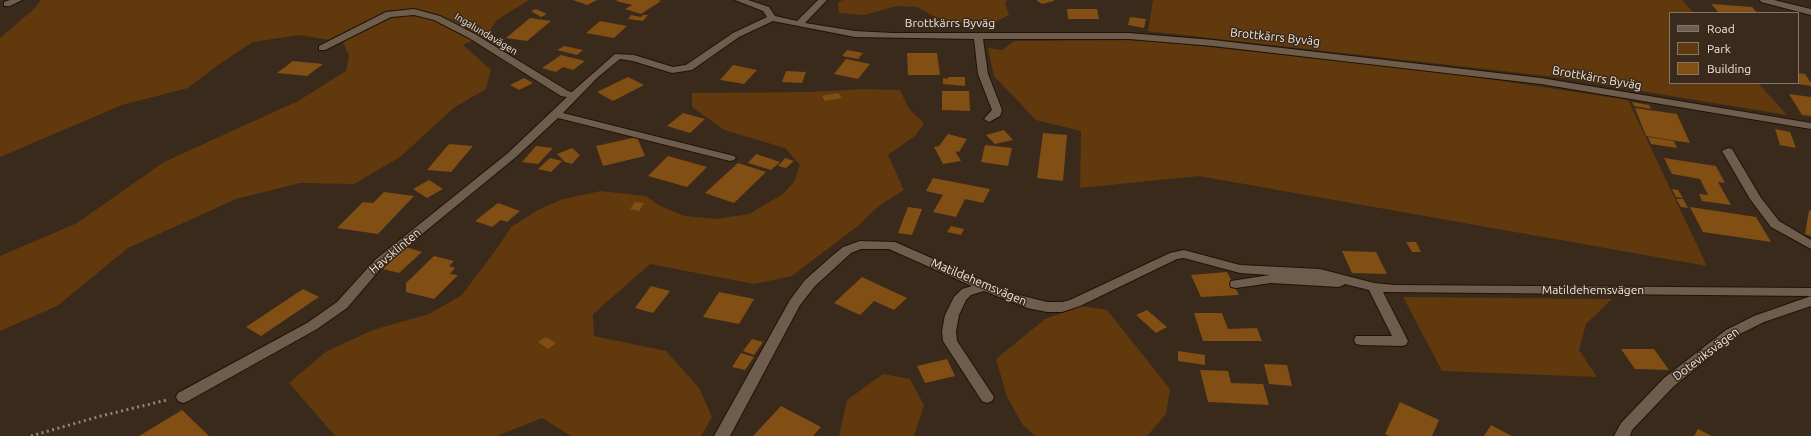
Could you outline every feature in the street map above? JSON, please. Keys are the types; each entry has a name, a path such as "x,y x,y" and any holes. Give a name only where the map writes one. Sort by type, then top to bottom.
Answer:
{"street":[{"path":"7,4 18,0"},
{"name":"Brottkärrs Byväg","path":"739,0 766,9 772,18 798,24 870,36 1129,36 1243,46 1541,81 1811,126"},
{"path":"798,24 823,0"},
{"path":"1764,0 1811,12"},
{"name":"Ingalundavägen","path":"322,48 389,14 414,12 437,18 472,36 565,94 574,95"},
{"name":"Havsklinten","path":"183,397 312,326 342,305 379,263 470,190 556,114 574,95 618,56 634,58 672,70 689,68 736,35 772,18"},
{"path":"978,36 983,74 997,110 996,114 989,119"},
{"path":"556,114 730,158"},
{"path":"1728,151 1756,198 1775,224 1811,245"},
{"name":"Matildehemsvägen","path":"722,436 795,302 810,283 847,250 860,245 891,245 1027,303 1047,307 1062,307 1075,303 1174,256 1184,254 1240,269 1320,273 1374,287 1395,289 1752,290 1811,292"},
{"path":"1236,284 1271,280 1338,284 1343,280"},
{"path":"982,285 979,289 967,292 961,297 952,315 949,331 950,341 987,397"},
{"path":"1361,340 1401,341 1374,287"},
{"name":"Doteviksvägen","path":"1622,436 1626,427 1669,382 1730,333 1759,319 1811,301"}],"path":[{"path":"30,436 101,416 183,397"}],"green space":[{"path":"41,0 529,0 497,20 488,33 463,45 491,70 486,89 455,107 400,157 354,184 300,183 236,199 128,248 57,306 0,331 0,256 77,223 164,162 298,101 346,71 349,56 343,42 299,35 253,42 218,65 188,88 122,105 0,157 0,38 34,9"},
{"path":"843,0 1008,0 1005,2 1009,15 994,23 962,23 937,18 917,7 897,6 864,15 839,13 838,2"},
{"path":"1153,0 1682,0 1693,12 1669,12 1669,84 1759,84 1787,115 1556,77 1148,31"},
{"path":"1145,40 1442,72 1628,100 1707,266 1199,176 1080,188 1081,131 1036,120 994,76 988,48 1002,50 1014,41"},
{"path":"862,89 900,90 909,109 924,123 916,135 888,155 904,190 880,205 859,225 792,276 754,284 650,264 593,314 594,336 666,351 699,388 712,417 701,436 571,436 542,418 497,436 335,436 289,383 327,351 373,330 429,314 462,295 511,227 538,210 563,199 601,191 646,196 660,206 685,216 716,219 749,214 783,194 794,182 800,165 785,148 724,130 692,107 692,93 813,92"},
{"path":"1403,297 1612,299 1586,324 1579,350 1597,377 1442,371"},
{"path":"1081,306 1107,310 1170,389 1166,414 1147,436 1035,436 1023,425 1007,397 996,359 1045,319"},
{"path":"883,374 910,379 924,405 914,436 839,436 847,400"}],"building":[{"path":"573,0 597,0 587,5"},
{"path":"1036,0 1054,0 1054,1 1042,4"},
{"path":"616,1 661,1 641,14 625,9 632,5"},
{"path":"1711,4 1752,7 1756,12 1718,12"},
{"path":"536,9 547,14 541,17 531,11"},
{"path":"1067,9 1097,9 1099,19 1068,19"},
{"path":"631,15 641,17 643,15 648,15 643,21 628,19"},
{"path":"1130,17 1146,19 1144,28 1128,25"},
{"path":"530,18 551,21 527,41 506,38"},
{"path":"600,21 627,26 614,38 586,33"},
{"path":"564,46 583,50 577,55 557,50"},
{"path":"847,50 863,53 858,59 842,56"},
{"path":"907,53 937,53 940,75 908,75"},
{"path":"561,55 585,61 573,70 563,67 556,72 542,68"},
{"path":"846,59 870,64 858,79 834,74"},
{"path":"293,61 323,64 307,76 277,73"},
{"path":"733,65 757,70 744,84 720,80"},
{"path":"786,71 806,72 802,83 782,82"},
{"path":"1799,73 1805,74 1811,83 1811,86 1798,84"},
{"path":"628,77 644,85 613,101 597,92"},
{"path":"948,77 965,77 965,86 943,84 943,78 948,79"},
{"path":"524,78 533,83 519,90 510,85"},
{"path":"942,91 969,91 970,111 942,110"},
{"path":"838,93 842,98 825,101 822,96"},
{"path":"1789,94 1811,97 1811,116 1802,115"},
{"path":"1632,102 1649,105 1651,109 1634,106"},
{"path":"1635,108 1677,114 1690,143 1646,136"},
{"path":"683,113 705,119 690,133 667,126"},
{"path":"1775,129 1790,132 1796,148 1780,145"},
{"path":"1004,130 1013,140 995,144 986,135"},
{"path":"1043,133 1067,135 1063,181 1037,178"},
{"path":"948,134 967,139 959,152 955,151 961,161 943,164 934,147 939,146"},
{"path":"637,137 645,156 603,166 596,146"},
{"path":"1648,137 1674,141 1677,148 1651,144"},
{"path":"449,144 473,146 451,172 427,170"},
{"path":"985,145 1012,148 1008,166 981,162"},
{"path":"536,146 553,148 538,164 522,162"},
{"path":"572,148 580,155 572,164 565,162 557,154"},
{"path":"756,154 780,162 771,170 748,163"},
{"path":"668,156 707,167 687,187 648,176"},
{"path":"550,158 562,161 551,172 538,169"},
{"path":"785,158 794,161 786,168 778,166"},
{"path":"1664,158 1716,166 1725,183 1718,182 1731,205 1702,201 1699,194 1708,195 1700,179 1672,174"},
{"path":"738,163 766,172 734,203 705,193"},
{"path":"933,178 990,189 983,203 965,199 956,217 933,212 943,195 926,191"},
{"path":"429,180 443,189 427,198 413,189"},
{"path":"1672,189 1678,190 1683,198 1676,197"},
{"path":"384,192 414,196 378,234 337,228 363,202 373,203"},
{"path":"1676,199 1683,199 1688,208 1681,207"},
{"path":"635,202 644,203 639,211 630,209"},
{"path":"498,203 520,211 507,222 501,220 492,227 475,221"},
{"path":"908,207 922,209 912,235 898,233"},
{"path":"1690,207 1756,217 1771,242 1703,232"},
{"path":"1809,210 1811,211 1811,236 1805,234"},
{"path":"951,226 964,229 961,235 947,232"},
{"path":"1406,242 1416,242 1421,252 1412,252"},
{"path":"406,247 422,252 399,273 383,269"},
{"path":"1342,251 1376,252 1387,274 1352,273"},
{"path":"434,256 454,261 449,266 455,268 450,274 458,275 434,299 406,292 406,283"},
{"path":"1227,272 1239,295 1201,297 1191,275"},
{"path":"862,277 907,298 894,310 874,301 860,315 834,303"},
{"path":"651,286 670,291 653,313 635,308"},
{"path":"303,289 319,297 261,336 246,327"},
{"path":"719,292 754,299 739,324 703,317"},
{"path":"1147,310 1167,327 1156,333 1136,315"},
{"path":"1194,313 1222,313 1228,329 1257,328 1262,341 1203,341"},
{"path":"546,337 556,343 548,349 538,342"},
{"path":"752,339 763,342 754,355 743,351"},
{"path":"1621,349 1654,349 1669,370 1635,369"},
{"path":"1178,351 1205,355 1205,365 1178,361"},
{"path":"741,353 754,357 745,370 732,367"},
{"path":"947,359 955,376 925,383 917,366"},
{"path":"1264,364 1287,365 1292,386 1269,384"},
{"path":"1200,370 1228,371 1231,383 1263,384 1269,405 1208,402"},
{"path":"1400,402 1439,420 1432,436 1389,436 1385,434"},
{"path":"781,406 821,427 813,436 753,436"},
{"path":"182,410 209,436 139,436"},
{"path":"1491,425 1512,436 1484,436"},
{"path":"1698,429 1712,436 1694,436"}]}
